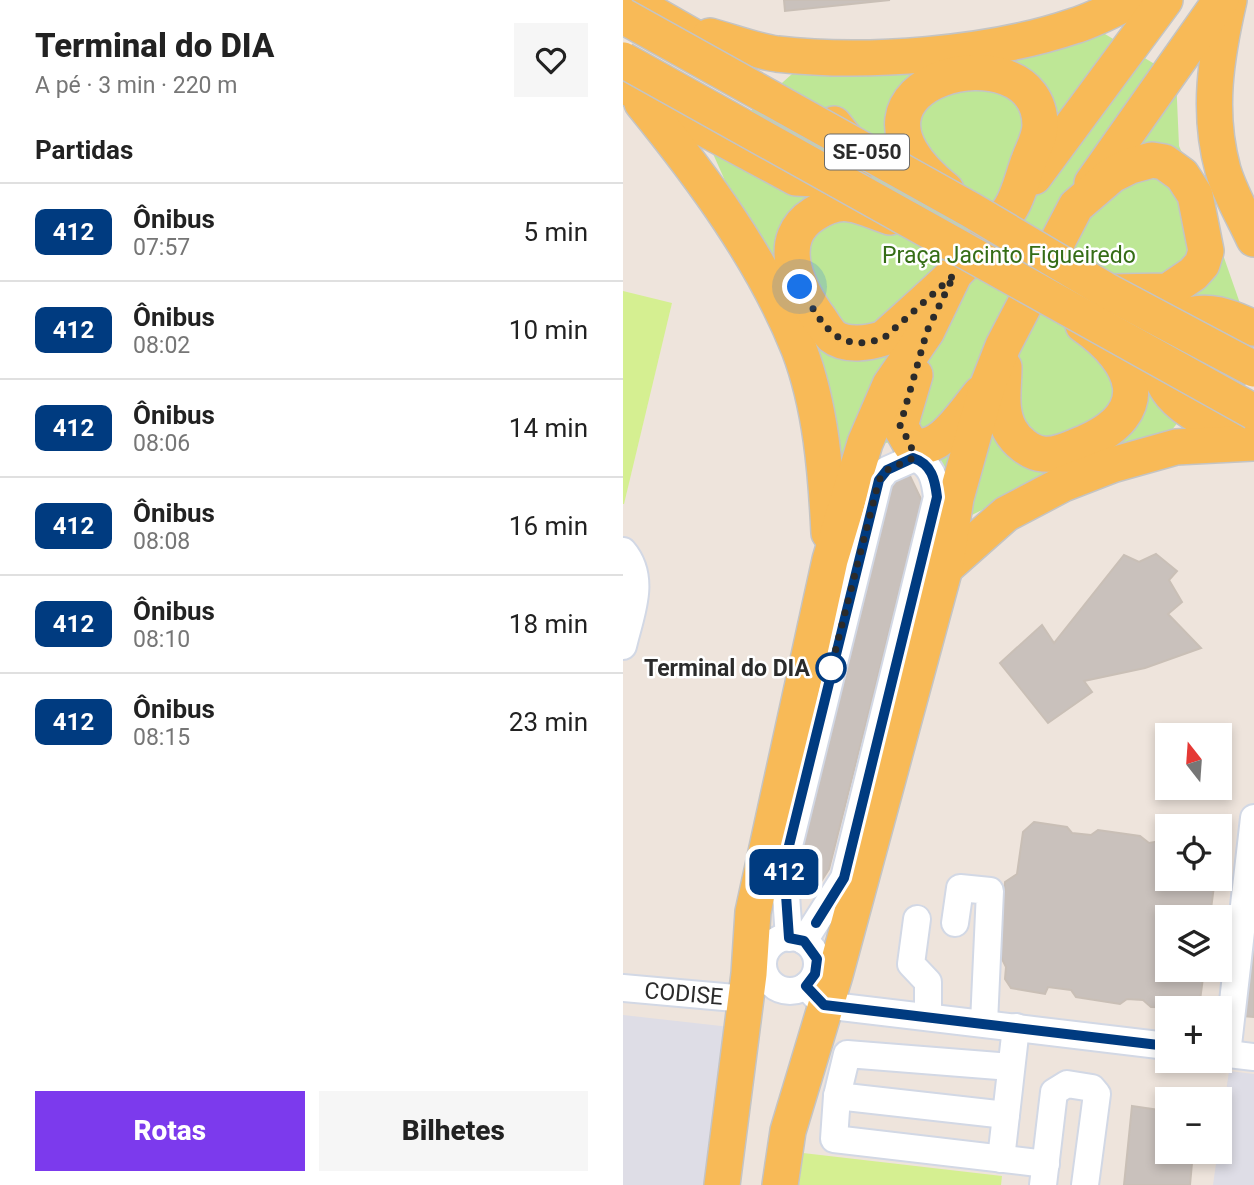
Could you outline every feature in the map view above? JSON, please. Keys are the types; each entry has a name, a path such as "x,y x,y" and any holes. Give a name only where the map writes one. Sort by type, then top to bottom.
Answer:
{"main road":[{"path":"626,78 796,178 837,180 854,171 856,166 853,148 841,131 816,108 682,28 629,0"},
{"path":"682,28 775,53 836,57 905,55 1010,44 1075,26 1133,0"},
{"path":"918,226 852,204 841,204 820,210 799,226 792,244 795,274 832,336 856,343 884,338 954,275 1011,208 1165,0"},
{"path":"780,1185 788,1131 820,985 945,568 956,498 987,387 1003,346 1076,206 1221,0"},
{"path":"1229,0 1213,96 1216,135 1224,172 1254,239"},
{"name":"SE-050","path":"623,16 971,210 1109,292"},
{"path":"971,210 927,174 906,147 901,134 902,121 913,97 939,78 958,74 994,73 1020,83 1034,101 1038,113 1038,135 1011,208"},
{"path":"626,78 698,172 766,280 799,350 816,415 826,471 830,560"},
{"name":"SE-050","path":"626,78 918,226 1054,299"},
{"path":"1076,206 1112,175 1141,162 1164,162 1182,175 1199,208 1206,251 1202,264 1193,274 1168,291 1109,292"},
{"path":"722,1185 755,970 753,912 830,560 865,443 890,385 927,331 954,275"},
{"path":"1109,292 1254,369"},
{"path":"1003,346 1003,412 1011,432 1035,453 1055,454 1065,451 1116,426 1125,415 1131,390 1130,379 1119,357 1103,339 1060,309 1054,299"},
{"path":"1054,299 1254,412"},
{"path":"1254,328 1221,313 1195,313 1181,317 1167,340 1160,370 1162,383 1172,399 1215,425 1254,443"},
{"path":"927,331 900,426 916,450 937,442 987,387"},
{"path":"945,568 1006,514 1063,484 1112,465 1176,447 1254,443"}],"street":[{"path":"820,985 814,952 796,939 784,866 879,480 887,470 916,450 935,478 937,497 844,878 796,939 775,942 755,970 781,990 798,990 820,985 928,1017 1155,1044"},
{"path":"623,551 634,568 637,586 623,646"},
{"path":"1231,996 1254,818"},
{"path":"955,923 960,888 990,891 983,1023"},
{"path":"917,919 911,964 927,982 928,1017"},
{"name":"CODISE","path":"623,988 755,970"},
{"path":"1001,1159 1016,1027"},
{"path":"1011,1067 847,1054 838,1096 834,1135 836,1141 1001,1159 1044,1175 1054,1092 1067,1084 1092,1088 1097,1094 1085,1185"},
{"path":"1232,1055 1254,1057"},
{"path":"838,1096 1006,1115"}],"shaded area":[{"path":"623,1015 730,1027 708,1185 623,1185"},
{"path":"1232,1071 1254,1074 1254,1185 1213,1185 1216,1164 1232,1164 1232,1087 1227,1087 1229,1073"}],"green space":[{"name":"Praça Jacinto Figueiredo","path":"1100,31 1176,77 1179,146 1207,209 1250,332 1171,431 1069,466 970,516 920,435 839,454 780,304 710,147 801,66"},
{"path":"623,291 672,303 624,504 623,504"},
{"path":"803,1153 1002,1176 1001,1185 799,1185"}],"building":[{"path":"784,0 890,0 785,11"},
{"path":"909,474 922,501 829,869 815,891 796,887 792,864 884,486"},
{"path":"1156,554 1177,571 1169,580 1182,602 1168,614 1201,648 1145,668 1084,681 1092,692 1048,723 1000,663 1042,625 1054,643 1124,555 1139,562"},
{"path":"1034,822 1067,827 1072,833 1091,835 1098,830 1140,836 1149,843 1155,842 1155,891 1213,891 1212,905 1155,905 1155,982 1202,982 1201,996 1155,996 1155,1007 1151,1007 1143,1000 1127,999 1120,1004 1076,997 1071,990 1048,987 1045,994 1011,988 1005,979 1006,967 1000,955 1005,882 1017,874 1023,832"},
{"path":"1254,908 1254,1017 1243,1016"},
{"path":"1132,1106 1155,1109 1155,1164 1192,1164 1190,1185 1124,1185"}],"bus line":[{"name":"412","path":"816,923 844,878 937,497 935,478 928,467 913,458 887,470 879,480 784,866 789,938 804,941 817,959 815,974 806,986 824,1005 1155,1044"}],"place":[{"name":"Terminal do DIA","path":"831,668"}],"route":[{"path":"800,287 832,336 843,341 870,343 884,338 954,275 927,331 900,426 911,445 913,458 887,470 879,480 831,668"}]}
